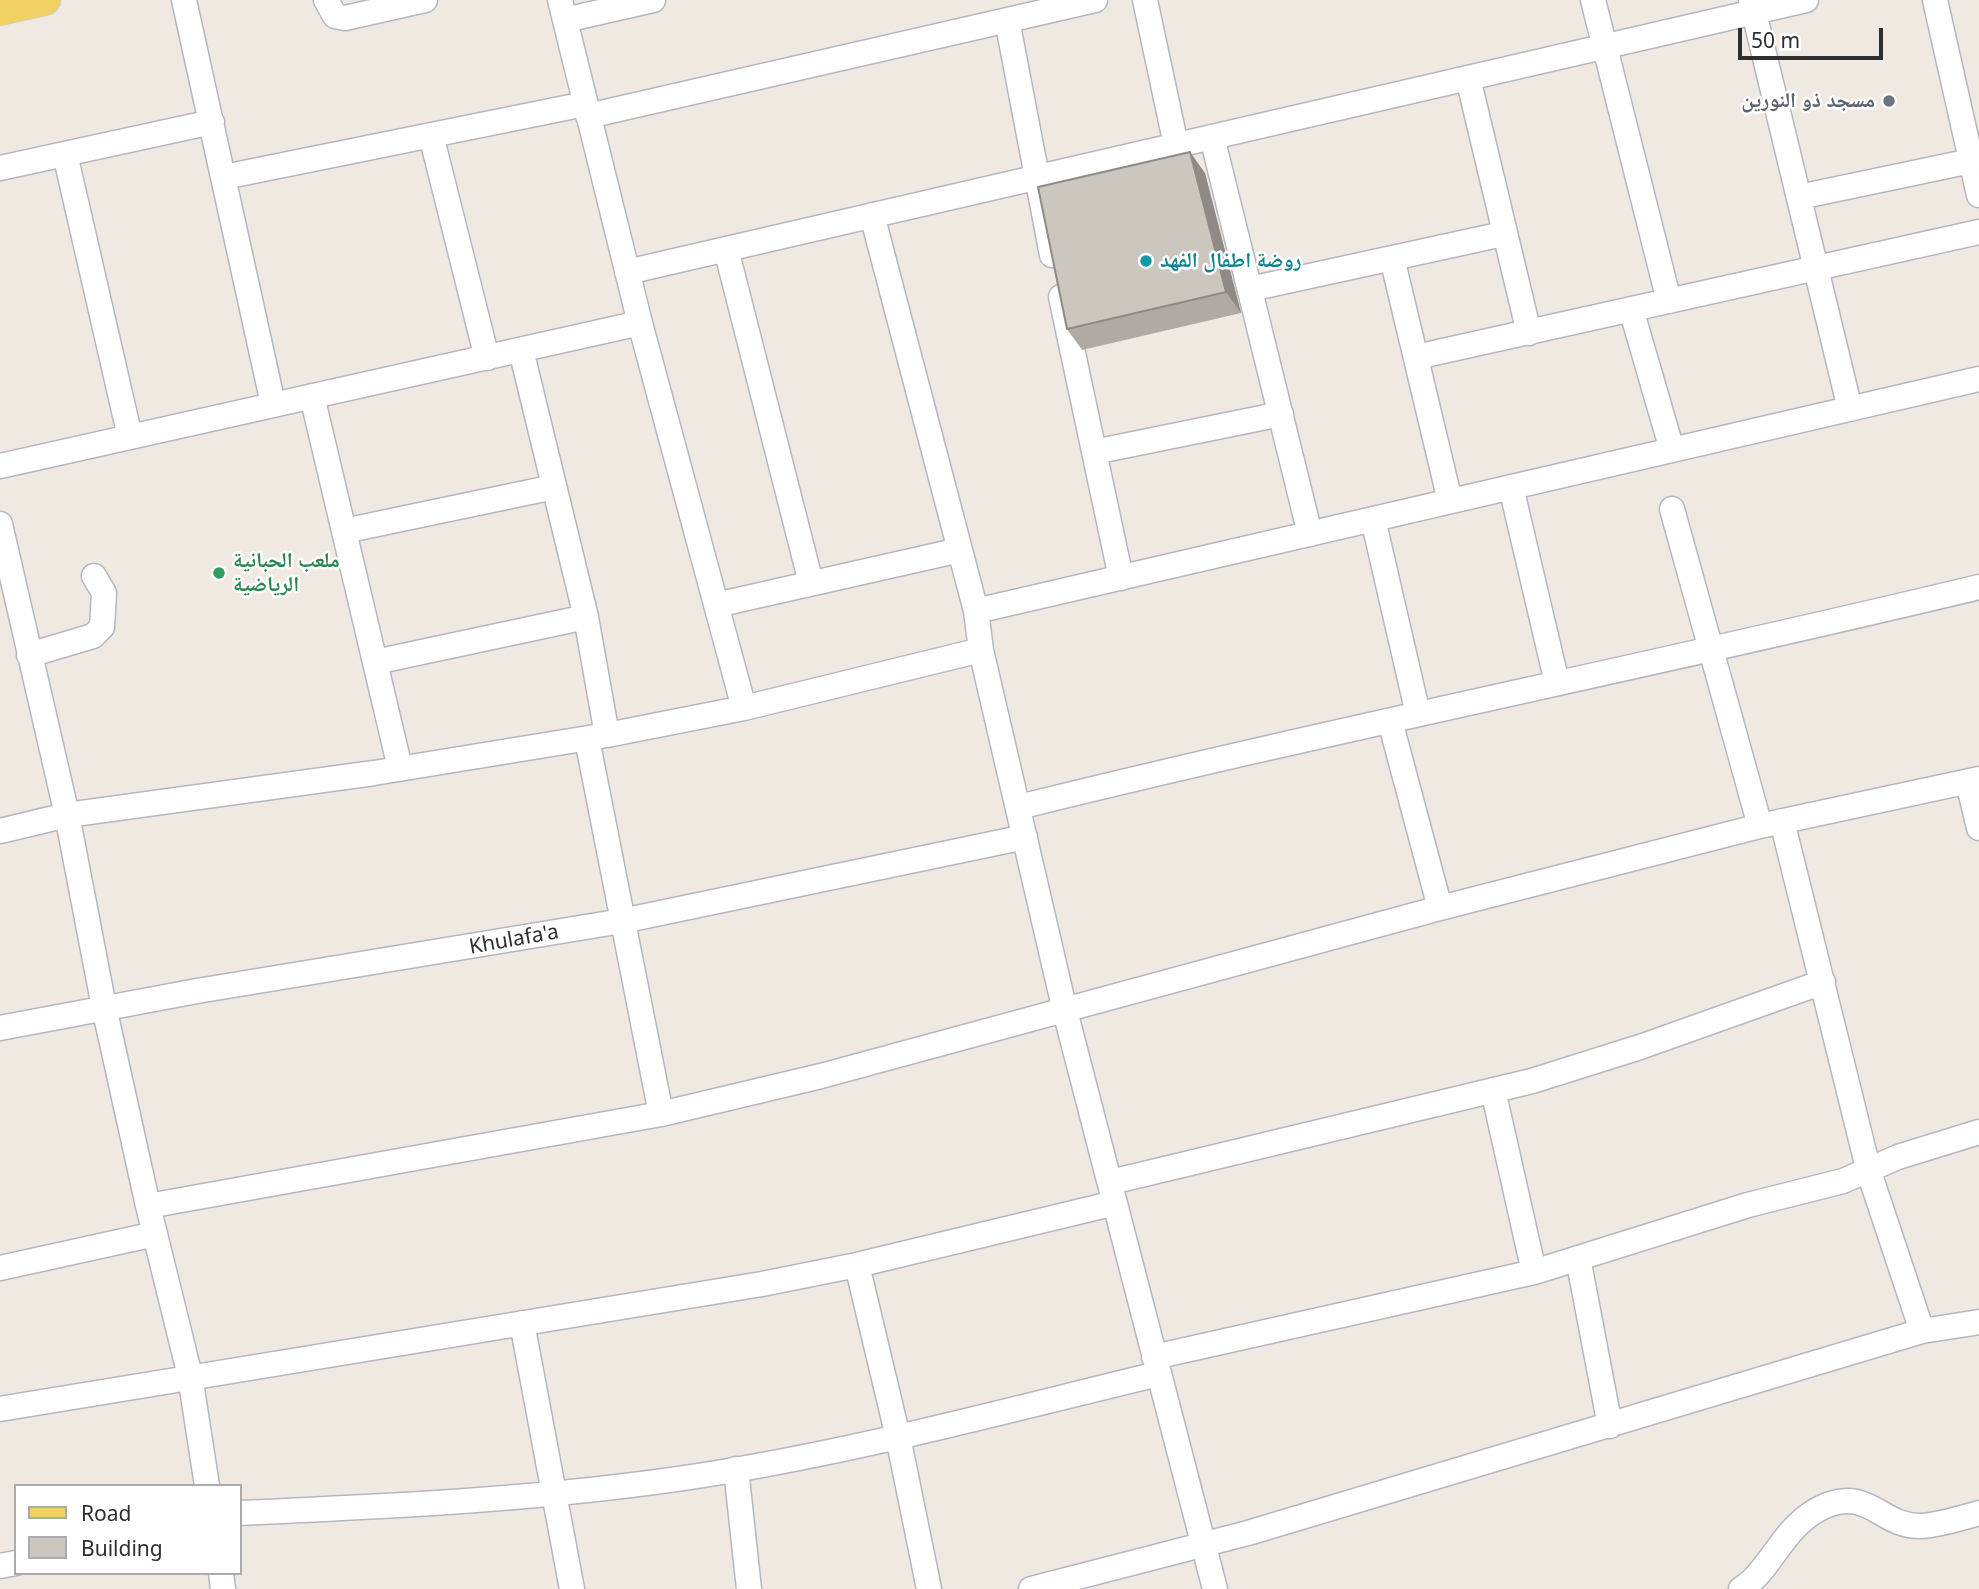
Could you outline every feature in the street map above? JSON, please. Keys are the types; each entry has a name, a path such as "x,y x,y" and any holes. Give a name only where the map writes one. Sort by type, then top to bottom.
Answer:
{"main road":[{"path":"0,10 45,0"}],"street":[{"path":"184,0 273,404"},
{"path":"326,0 335,16 345,18 425,0"},
{"path":"653,0 562,10 640,323 744,708"},
{"path":"224,177 431,135 587,110 1095,0"},
{"path":"1145,0 1176,145"},
{"path":"1593,0 1669,300"},
{"path":"627,272 1605,46 1753,6 1806,0"},
{"path":"1936,0 1979,195"},
{"path":"1753,6 1850,409"},
{"path":"1007,20 1036,178 1121,578"},
{"path":"1468,78 1503,234 1529,333"},
{"path":"0,168 212,122"},
{"path":"431,135 487,358"},
{"path":"1212,137 1310,534"},
{"path":"65,154 130,437"},
{"path":"1799,197 1971,161"},
{"path":"872,215 976,611 981,650 1065,1011 1215,1589"},
{"path":"1416,357 1979,232"},
{"path":"1250,289 1503,234"},
{"path":"726,249 811,583"},
{"path":"1392,258 1450,501"},
{"path":"1631,309 1672,450"},
{"path":"0,466 640,323"},
{"path":"521,350 586,617 597,737 622,921 661,1114"},
{"path":"976,611 1979,379"},
{"path":"312,396 400,768"},
{"path":"1094,452 1281,414"},
{"path":"344,531 554,487"},
{"path":"1511,487 1557,683"},
{"path":"1672,509 1711,652 1823,982 1869,1172 1923,1331"},
{"path":"1373,519 1418,714"},
{"path":"0,524 67,815 104,1007 148,1206 191,1376 207,1484"},
{"path":"716,605 960,550"},
{"path":"29,654 93,636 102,627 104,593 94,576"},
{"path":"1019,807 1418,714 1711,652 1979,587"},
{"path":"375,662 586,617"},
{"path":"0,831 67,815 597,737 744,708 981,650"},
{"path":"1390,721 1440,908"},
{"path":"148,1206 661,1114 821,1076 1440,908 1771,823 1974,780 1979,828"},
{"name":"Khulafa'a","path":"0,1028 104,1007 622,921 1026,837"},
{"path":"0,1409 762,1284 856,1265 1640,1047 1823,982"},
{"path":"1493,1090 1534,1272"},
{"path":"242,1513 554,1495 736,1469 898,1437 1156,1365 1534,1272 1748,1205 1869,1172 1898,1157 1979,1132"},
{"path":"0,1268 155,1234"},
{"path":"1578,1258 1610,1426"},
{"path":"856,1265 898,1437 929,1589"},
{"path":"1031,1589 1204,1544 1610,1426 1923,1331 1979,1322"},
{"path":"522,1324 572,1589"},
{"path":"736,1469 749,1589"},
{"path":"1741,1589 1756,1576 1784,1536 1823,1506 1852,1499 1878,1510 1893,1521 1920,1526 1979,1513"}],"building":[{"name":"روضة اطفال الفهد","path":"1190,152 1226,292 1067,329 1038,187"}],"place":[{"name":"مسجد ذو النورين","path":"1889,101"},
{"name":"روضة اطفال الفهد","path":"1146,261"},
{"name":"ملعب الحبانية الرياضية","path":"219,573"}]}
